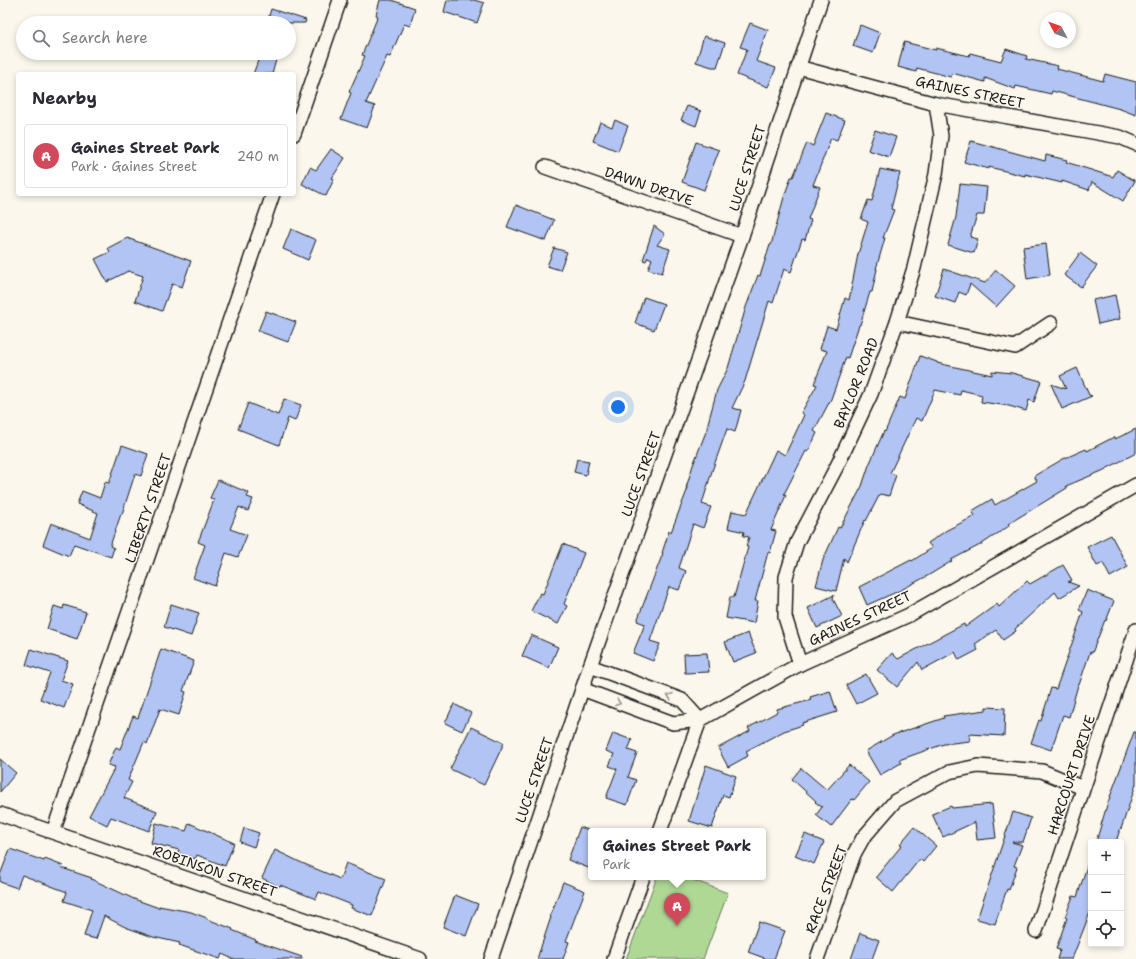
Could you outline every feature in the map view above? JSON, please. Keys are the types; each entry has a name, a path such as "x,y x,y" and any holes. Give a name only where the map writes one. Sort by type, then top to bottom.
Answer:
{"street":[{"path":"296,128 340,0"},
{"name":"LUCE STREET","path":"491,959 582,689 742,236 821,0"},
{"name":"GAINES STREET","path":"798,67 936,104 1120,138 1136,144"},
{"name":"BAYLOR ROAD","path":"800,664 785,617 786,577 797,542 838,464 871,394 897,322 914,268 936,174 941,136 936,104"},
{"name":"DAWN DRIVE","path":"545,167 742,236"},
{"name":"LIBERTY STREET","path":"53,832 272,196"},
{"path":"897,322 1015,347 1051,323"},
{"name":"GAINES STREET","path":"700,720 800,664 909,615 1136,485"},
{"name":"HARCOURT DRIVE","path":"1036,931 1136,630"},
{"path":"590,666 682,700 700,720"},
{"path":"582,689 673,723 700,720"},
{"path":"661,828 700,720"},
{"name":"RACE STREET","path":"817,959 854,854 863,838 895,801 949,772 978,766 1042,771 1083,788"},
{"name":"ROBINSON STREET","path":"0,814 420,959"},
{"path":"614,959 642,880"}],"green space":[{"path":"656,880 693,880 728,893 703,959 626,959"}],"building":[{"path":"380,0 391,0 415,8 410,26 404,24 390,57 387,56 366,103 375,106 367,128 341,119 351,93 349,92 365,56 362,55 378,16 376,15"},
{"path":"447,0 474,0 484,3 477,23 444,12"},
{"path":"271,9 293,16 269,16"},
{"path":"296,17 306,20 305,23 296,23"},
{"path":"750,23 768,30 756,61 776,68 768,87 737,75 747,49 740,47"},
{"path":"860,25 880,33 873,53 853,46"},
{"path":"704,36 725,43 717,67 696,62"},
{"path":"904,42 969,56 970,53 1001,61 1006,49 1027,56 1026,59 1058,66 1057,69 1103,81 1105,74 1136,82 1136,115 1120,109 1052,91 1051,94 1016,86 1015,89 985,78 985,82 952,73 951,77 917,68 916,72 898,67"},
{"path":"258,60 276,60 273,72 254,72"},
{"path":"687,106 701,111 696,126 681,120"},
{"path":"826,113 845,120 837,140 831,138 813,185 820,187 808,219 811,220 805,240 802,239 791,272 784,269 773,303 769,301 745,381 732,408 741,410 735,432 727,429 702,504 711,507 703,528 693,524 679,568 686,571 679,590 669,587 650,641 660,644 653,661 633,653 645,624 637,621 663,553 669,531 671,532 688,488 686,488 709,424 708,423 717,390 728,368 746,307 758,275 760,276 771,245 791,177 793,177 807,143 813,146"},
{"path":"615,120 628,126 618,151 593,141 600,122 612,127"},
{"path":"875,130 896,137 889,157 868,150"},
{"path":"971,141 1045,161 1046,155 1067,160 1066,162 1113,177 1117,170 1135,181 1123,201 1092,182 1089,190 1062,181 1062,183 1025,174 1025,176 989,167 989,169 964,162"},
{"path":"696,142 719,150 704,190 682,182"},
{"path":"331,149 345,158 332,178 334,179 326,196 302,184 310,167 316,170"},
{"path":"880,169 900,173 891,209 894,210 883,238 885,238 876,269 872,292 870,292 848,358 846,357 831,399 814,431 817,433 784,494 786,495 771,530 776,531 770,553 768,552 755,601 758,601 754,623 726,618 730,597 734,597 748,547 746,546 749,537 743,536 744,532 728,528 732,511 746,514 776,450 785,455 804,415 801,413 817,385 814,384 827,351 820,349 827,326 836,329 845,298 849,300 858,254 868,222 861,219 868,200 872,201"},
{"path":"960,184 987,187 984,215 977,215 970,237 978,239 974,253 948,245 956,217"},
{"path":"516,205 554,220 546,241 507,227"},
{"path":"654,226 665,234 657,245 670,249 662,273 648,269 652,259 648,257 646,261 643,260"},
{"path":"291,229 316,240 308,260 283,249"},
{"path":"127,238 191,261 182,287 172,284 162,311 135,301 143,276 128,271 107,282 95,259 110,252 108,248"},
{"path":"1046,244 1050,275 1027,279 1023,247"},
{"path":"554,248 567,252 560,270 547,266"},
{"path":"1080,253 1097,266 1081,287 1064,275"},
{"path":"944,269 985,283 996,270 1015,286 996,307 970,284 966,295 959,292 955,303 935,296"},
{"path":"1115,295 1120,319 1098,324 1093,300"},
{"path":"644,297 664,304 654,330 635,323"},
{"path":"266,311 296,322 288,342 258,331"},
{"path":"920,356 937,363 992,375 992,371 1012,373 1041,381 1034,402 1029,400 1026,411 1009,406 981,402 982,395 961,390 960,395 935,390 922,421 916,418 890,473 896,475 889,496 880,494 866,521 865,520 847,562 844,558 836,591 816,586 823,560 838,527 840,528 862,486 869,465 900,397 905,399"},
{"path":"1077,368 1089,395 1092,396 1062,409 1051,384 1066,389 1060,376"},
{"path":"284,399 301,405 295,421 288,418 279,445 238,429 248,403 278,415"},
{"path":"1136,429 1136,453 1102,471 1066,486 1067,488 1008,524 1009,526 982,544 951,560 952,561 929,575 901,590 867,605 859,587 911,560 912,561 932,548 928,543 947,530 975,516 972,511 992,499 995,505 1037,481 1034,476 1063,459 1086,449 1087,451 1114,437 1115,439"},
{"path":"122,445 148,454 141,476 135,474 110,546 114,548 111,557 74,544 69,556 43,545 51,523 90,538 98,513 77,504 82,491 100,498 105,482 109,483"},
{"path":"577,459 589,461 586,475 574,472"},
{"path":"218,480 249,493 247,497 253,499 248,511 239,507 230,529 247,535 238,557 226,553 215,586 193,578 205,545 198,542 214,500 210,498"},
{"path":"1111,535 1128,567 1110,577 1103,563 1097,566 1087,547"},
{"path":"563,544 584,553 564,604 567,606 558,624 531,611 540,593 543,594"},
{"path":"1063,565 1072,580 1068,582 1079,586 1059,598 1055,592 1015,629 1016,631 1003,640 996,630 975,644 978,650 959,660 955,652 922,670 918,662 897,687 877,670 892,653 898,659 964,624 965,627 997,604 999,607 1027,581 1030,584"},
{"path":"1087,590 1114,601 1092,653 1090,652 1078,685 1069,717 1063,715 1051,750 1031,743 1039,720 1041,721 1051,688 1056,689 1083,612 1079,610"},
{"path":"834,595 833,599 842,616 817,628 808,608"},
{"path":"171,604 199,613 191,636 164,627"},
{"path":"64,605 86,612 77,639 47,629 54,606 63,609"},
{"path":"748,633 756,653 733,662 725,642"},
{"path":"531,635 558,647 549,668 522,656"},
{"path":"31,649 68,661 61,680 73,684 64,708 40,699 50,673 26,665"},
{"path":"161,649 194,661 183,691 186,692 179,715 160,709 147,744 144,742 128,780 132,782 124,798 157,811 149,831 111,817 107,825 89,816 115,767 108,765 116,747 120,749 133,716 138,718"},
{"path":"707,653 709,672 685,673 684,654"},
{"path":"866,674 877,693 856,704 846,685"},
{"path":"830,691 837,712 802,723 803,725 784,731 746,751 748,756 728,767 718,748 750,731 748,728 777,712 777,709 811,700 810,697"},
{"path":"454,704 471,713 462,731 445,723"},
{"path":"986,707 1005,708 1004,736 969,734 970,741 944,744 899,760 901,763 880,775 866,751 893,735 944,718 943,716 986,710"},
{"path":"471,727 504,743 484,785 450,769"},
{"path":"1134,732 1136,732 1136,784 1121,829 1117,839 1097,839 1107,805"},
{"path":"613,733 632,740 628,750 637,753 628,777 636,780 627,805 606,798 617,769 609,766 614,754 606,751"},
{"path":"0,759 16,773 0,792"},
{"path":"706,765 736,776 729,797 723,795 712,828 689,821"},
{"path":"849,765 869,782 854,800 852,799 831,827 816,815 822,807 792,779 801,768 827,790"},
{"path":"992,804 996,838 977,840 975,822 943,837 932,814 951,806 952,808"},
{"path":"1013,812 1031,818 1023,842 1012,842 1022,845 1014,866 1017,867 1009,890 1007,889 995,924 977,919"},
{"path":"156,823 186,831 189,823 234,843 225,866 197,855 195,859 178,853 179,850 151,843"},
{"path":"580,827 588,830 588,868 568,860"},
{"path":"914,827 936,846 923,862 920,859 893,892 876,877 902,845 900,844"},
{"path":"244,828 259,833 254,847 240,842"},
{"path":"805,834 824,842 814,864 795,856"},
{"path":"10,849 63,866 62,868 92,878 91,879 134,899 159,908 159,906 191,912 207,918 256,940 255,941 302,957 302,959 233,959 222,954 220,959 179,945 180,943 153,937 125,927 104,916 96,939 84,936 92,910 64,901 67,892 22,875 17,888 0,882 0,875"},
{"path":"275,850 340,879 346,863 386,879 372,916 351,908 352,905 319,892 316,899 280,885 279,887 262,878"},
{"path":"1088,863 1088,918 1072,959 1057,959 1060,950 1056,949 1067,918 1065,917 1073,896 1077,897"},
{"path":"563,882 585,891 566,941 569,942 563,959 537,959 550,917"},
{"path":"455,895 478,904 466,936 443,927"},
{"path":"759,922 785,931 774,959 767,959 748,952"},
{"path":"860,933 879,940 872,959 851,959"}],"place":[{"name":"Gaines Street Park","path":"677,926"}]}
